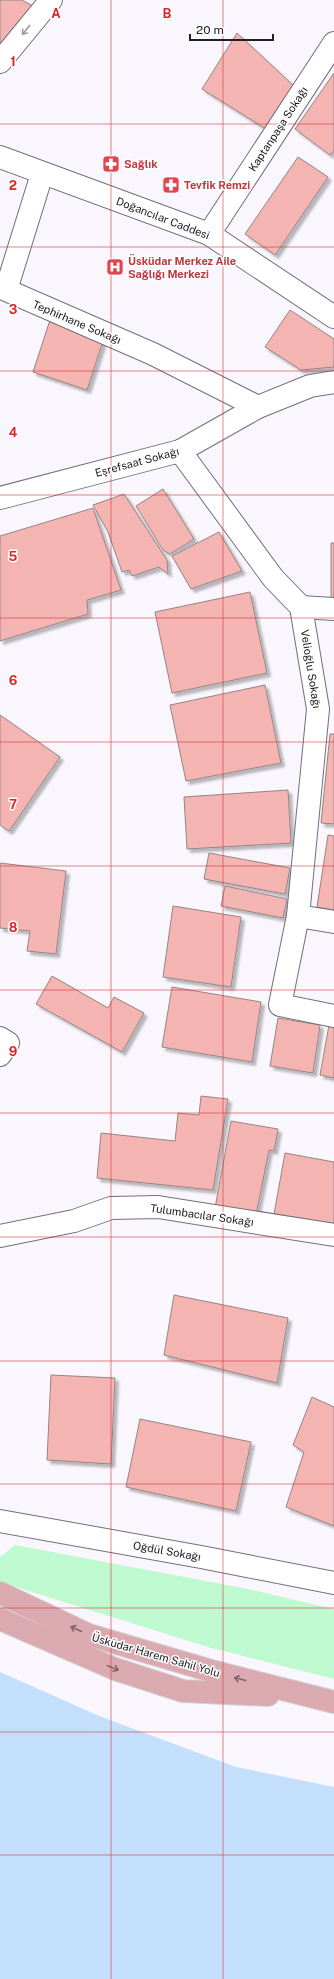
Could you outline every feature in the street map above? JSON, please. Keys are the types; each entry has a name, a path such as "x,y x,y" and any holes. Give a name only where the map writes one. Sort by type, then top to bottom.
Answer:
{"main road":[{"name":"Üsküdar Harem Sahil Yolu","path":"0,1594 88,1635 215,1672 326,1700"},
{"name":"Üsküdar Harem Sahil Yolu","path":"0,1619 115,1669 183,1691 326,1700"}],"street":[{"path":"0,62 51,0"},
{"name":"Kaptanpaşa Sokağı","path":"209,234 334,43"},
{"name":"Doğancılar Caddesi","path":"0,157 42,174 209,234 334,317"},
{"name":"Tephirhane Sokağı","path":"42,174 6,290 153,354 258,406"},
{"name":"Eşrefsaat Sokağı","path":"0,498 180,451 258,406 310,386 334,382"},
{"path":"180,451 273,578 301,607 334,609"},
{"name":"Velioğlu Sokağı","path":"301,607 326,710 298,916 280,1005 334,1016"},
{"path":"298,916 334,922"},
{"path":"0,1038 8,1043 0,1055"},
{"name":"Tulumbacılar Sokağı","path":"0,1236 74,1221 111,1208 158,1207 334,1235"},
{"name":"Oğdül Sokağı","path":"0,1521 333,1579"}],"green space":[{"path":"15,1545 243,1588 334,1609 334,1679 208,1647 0,1582 0,1557"}],"water":[{"path":"0,1672 99,1716 236,1767 334,1787 334,1979 0,1979"}],"building":[{"path":"0,0 22,0 35,7 0,51"},
{"path":"237,33 295,87 266,129 202,89"},
{"path":"334,73 334,150 330,155 295,129"},
{"path":"298,157 328,177 275,255 245,234"},
{"path":"290,310 334,339 334,367 301,370 265,347"},
{"path":"50,320 104,338 87,390 33,372"},
{"path":"163,489 194,539 170,554 163,550 136,506"},
{"path":"124,494 167,560 168,574 159,567 132,576 129,570 122,572 108,532 93,505"},
{"path":"93,508 121,590 87,600 88,614 0,641 0,536"},
{"path":"219,532 242,571 191,589 172,556"},
{"path":"331,543 334,543 334,598 331,597"},
{"path":"250,592 267,673 172,693 155,612"},
{"path":"265,685 281,763 186,781 170,705"},
{"path":"0,715 60,757 9,831 0,825"},
{"path":"330,734 334,734 334,824 321,823"},
{"path":"288,790 291,843 187,849 184,797"},
{"path":"328,835 334,836 334,910 317,907"},
{"path":"209,853 290,868 285,894 204,879"},
{"path":"0,863 66,871 56,954 27,951 30,931 0,928"},
{"path":"225,886 287,899 283,918 221,906"},
{"path":"173,906 241,917 231,987 163,977"},
{"path":"52,976 108,1008 114,997 144,1013 122,1052 36,1004"},
{"path":"172,987 261,1002 252,1062 162,1047"},
{"path":"278,1018 320,1025 313,1073 270,1066"},
{"path":"329,1025 334,1026 334,1078 320,1075"},
{"path":"201,1096 228,1099 213,1190 97,1178 101,1133 175,1141 178,1113 199,1115"},
{"path":"231,1121 278,1129 274,1151 269,1150 256,1215 215,1208"},
{"path":"285,1153 334,1162 334,1226 274,1214"},
{"path":"174,1295 288,1318 277,1383 164,1355"},
{"path":"51,1375 115,1378 111,1464 47,1460"},
{"path":"312,1397 334,1407 334,1526 286,1507 304,1452 293,1445"},
{"path":"140,1419 251,1442 236,1511 126,1487"}],"place":[{"name":"Sağlık","path":"111,164"},
{"name":"Tevfik Remzi","path":"171,185"},
{"name":"Üsküdar Merkez Aile Sağlığı Merkezi","path":"115,267"}]}
